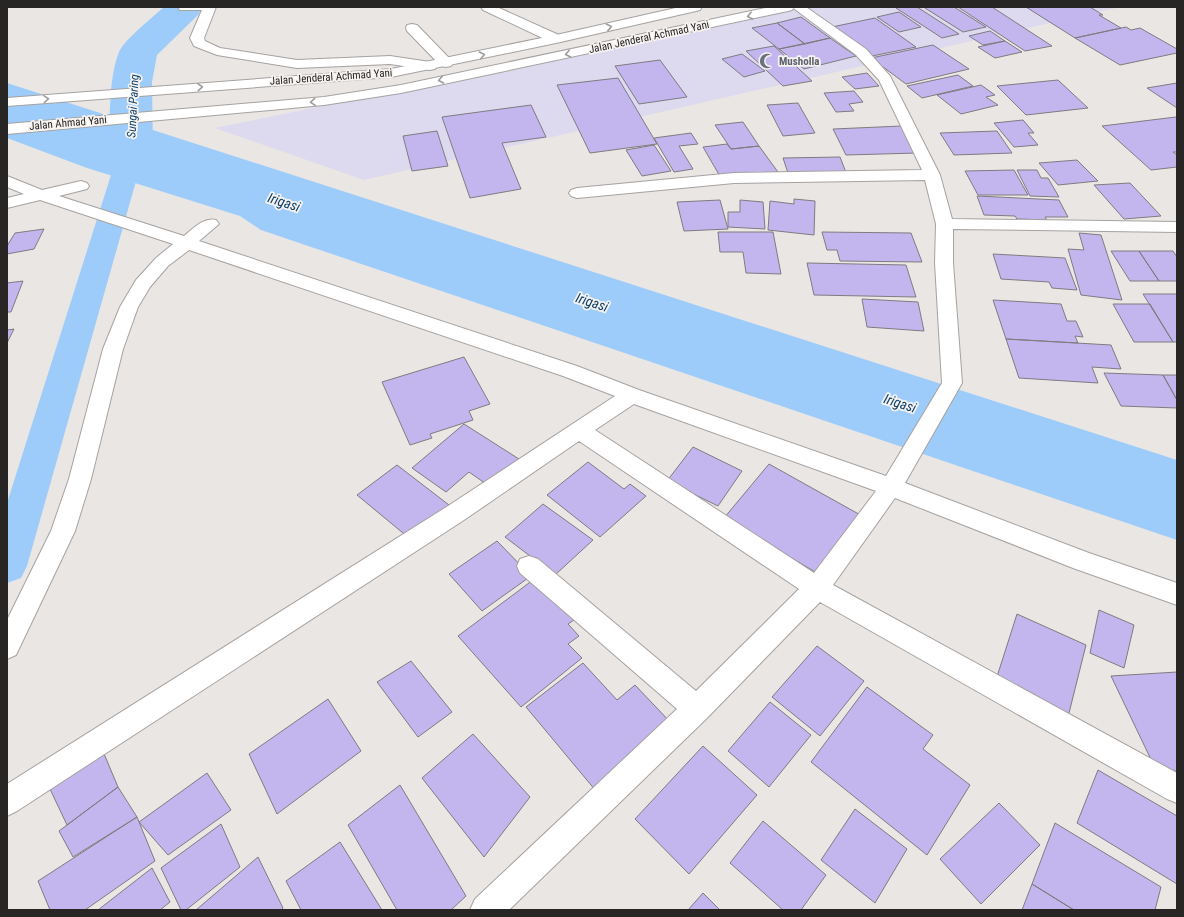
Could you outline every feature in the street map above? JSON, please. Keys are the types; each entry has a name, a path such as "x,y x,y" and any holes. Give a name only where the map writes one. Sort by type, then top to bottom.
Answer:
{"main road":[{"path":"210,7 197,38 199,43 217,51 264,60 297,64 390,60 430,66"},
{"path":"487,7 556,39"},
{"name":"Jalan Jenderal Achmad Yani","path":"7,102 289,80 360,76 446,63 696,7"},
{"name":"Jalan Jenderal Achmad Yani","path":"154,115 324,101 372,94 700,27 788,7"},
{"path":"486,910 697,709 817,588 891,487 910,458 952,382 944,263 945,224 932,175 885,79 861,52 798,7"},
{"path":"412,28 446,63"},
{"name":"Jalan Ahmad Yani","path":"7,129 154,115"},
{"path":"577,193 734,178 932,175"},
{"path":"7,181 40,195 570,371 632,395 891,487 1082,562 1177,594"},
{"path":"7,203 81,186"},
{"path":"7,648 62,531 80,479 113,349 129,307 142,284 162,262 210,224"},
{"path":"945,224 1177,227"},
{"path":"7,801 456,513 632,395"},
{"path":"579,430 817,588 1177,789"},
{"path":"529,566 697,709"}],"shaded area":[{"path":"810,7 1120,7 364,180 215,128"}],"water":[{"name":"Irigasi","path":"7,83 1177,460 1177,540 261,230 240,216 87,168 7,138"}],"building":[{"path":"917,7 959,34 942,38 896,8"},
{"path":"954,7 986,27 963,32 925,8"},
{"path":"958,7 992,7 1052,46 1025,51"},
{"path":"1026,7 1090,7 1103,15 1099,15 1121,28 1075,38"},
{"path":"899,12 921,27 899,32 877,17"},
{"path":"801,17 830,38 805,44 777,23"},
{"path":"875,18 916,47 872,56 832,27"},
{"path":"777,23 805,44 779,49 752,28"},
{"path":"1126,27 1131,30 1140,28 1177,49 1177,53 1120,65 1075,38"},
{"path":"990,31 1005,41 983,45 969,36"},
{"path":"830,38 856,56 804,69 779,49"},
{"path":"1005,41 1022,52 995,58 978,47"},
{"path":"933,45 969,69 906,84 871,58"},
{"path":"774,46 812,81 783,86 746,51"},
{"path":"742,54 765,71 744,77 722,59"},
{"path":"660,60 687,97 639,104 615,66"},
{"path":"867,73 879,86 855,89 842,77"},
{"path":"958,75 973,86 922,98 907,86"},
{"path":"618,78 657,144 590,153 557,85"},
{"path":"1058,80 1088,108 1026,115 997,86"},
{"path":"1177,83 1177,108 1147,88"},
{"path":"981,85 995,95 986,97 998,105 961,114 937,95"},
{"path":"854,91 863,102 849,104 854,111 836,112 824,93"},
{"path":"798,103 815,133 783,136 767,105"},
{"path":"531,105 546,137 502,143 521,189 470,198 442,117"},
{"path":"1176,117 1177,152 1173,152 1177,155 1177,167 1151,170 1102,126"},
{"path":"1023,120 1034,133 1028,133 1038,145 1014,147 994,123"},
{"path":"743,122 759,146 731,149 715,125"},
{"path":"902,126 917,153 846,155 833,129"},
{"path":"437,131 448,166 412,171 403,136"},
{"path":"997,131 1012,153 954,155 940,133"},
{"path":"691,133 698,144 679,146 693,169 674,172 654,138"},
{"path":"727,144 731,149 759,146 778,172 721,178 703,147"},
{"path":"654,145 671,171 642,176 626,150"},
{"path":"840,157 847,175 789,176 783,158"},
{"path":"1077,160 1098,181 1058,185 1039,163"},
{"path":"1014,170 1028,195 978,195 965,171"},
{"path":"1017,170 1037,170 1041,178 1048,178 1059,197 1030,196"},
{"path":"1130,183 1161,216 1124,219 1094,185"},
{"path":"977,196 1059,200 1068,217 1045,217 1047,220 1017,219 1015,216 984,215"},
{"path":"794,199 815,201 814,235 768,230 770,201 794,204"},
{"path":"720,200 728,229 684,231 677,202"},
{"path":"740,200 763,202 765,229 728,227 728,212 740,212"},
{"path":"44,229 34,249 7,254 7,246 15,233"},
{"path":"718,232 773,232 781,274 746,273 743,252 720,252"},
{"path":"822,232 911,233 922,262 840,261 837,250 827,250"},
{"path":"1079,233 1101,235 1122,300 1081,295 1068,249 1084,250"},
{"path":"1111,251 1139,251 1159,281 1130,281"},
{"path":"1139,251 1173,251 1177,257 1177,281 1159,281"},
{"path":"993,254 1065,258 1077,290 1052,288 1049,282 1001,279"},
{"path":"807,263 906,265 916,297 814,295"},
{"path":"23,281 11,312 7,312 7,283"},
{"path":"1143,294 1177,294 1177,342 1173,342"},
{"path":"862,299 918,302 924,331 867,327"},
{"path":"993,300 1061,304 1067,321 1076,321 1083,337 1075,336 1078,343 1006,339"},
{"path":"1113,304 1150,304 1173,342 1134,342"},
{"path":"14,329 7,343 7,330"},
{"path":"1006,339 1111,345 1121,369 1092,367 1098,383 1019,378"},
{"path":"464,357 490,404 469,411 473,420 430,434 432,438 410,445 382,382"},
{"path":"1104,373 1163,375 1177,400 1177,408 1121,406"},
{"path":"1163,375 1177,375 1177,400"},
{"path":"464,424 519,459 489,486 469,472 446,492 412,468"},
{"path":"693,447 742,471 718,506 667,481"},
{"path":"588,462 624,489 630,484 646,496 600,537 547,495"},
{"path":"769,464 864,517 822,576 724,518"},
{"path":"397,465 449,505 409,538 357,495"},
{"path":"543,504 593,540 555,575 505,537"},
{"path":"497,541 531,576 482,611 449,574"},
{"path":"537,577 574,620 568,624 579,636 568,644 582,658 521,707 458,636"},
{"path":"1099,610 1134,625 1124,668 1090,653"},
{"path":"1017,614 1086,645 1067,721 994,686"},
{"path":"817,646 864,681 820,736 772,697"},
{"path":"411,661 452,712 418,737 377,682"},
{"path":"583,663 617,700 635,685 673,725 596,791 526,707"},
{"path":"1177,672 1177,771 1157,772 1111,676"},
{"path":"867,687 933,735 923,749 970,785 927,855 811,762"},
{"path":"328,699 361,751 277,814 249,754"},
{"path":"770,702 811,735 769,787 728,751"},
{"path":"473,734 530,797 484,857 422,778"},
{"path":"703,746 757,795 689,874 635,819"},
{"path":"102,749 118,787 67,825 50,789"},
{"path":"1098,770 1177,816 1177,884 1077,823"},
{"path":"207,773 231,810 168,855 139,822"},
{"path":"400,785 466,896 451,910 397,910 348,825"},
{"path":"118,787 137,817 73,857 59,831"},
{"path":"999,803 1040,845 981,904 940,859"},
{"path":"855,809 907,849 875,903 821,860"},
{"path":"137,817 155,861 85,910 50,910 38,881"},
{"path":"763,821 826,875 801,910 783,910 730,863"},
{"path":"1055,823 1161,887 1155,910 1074,910 1032,884"},
{"path":"221,824 240,867 186,910 181,910 161,868"},
{"path":"340,842 382,910 301,910 286,881"},
{"path":"258,857 283,908 281,910 196,910"},
{"path":"152,868 170,902 160,910 98,910"},
{"path":"1032,884 1074,910 1022,910"},
{"path":"703,893 720,910 688,910"}],"waterway":[{"name":"Sungai Paring","path":"131,153 132,82 138,52 185,7"},
{"path":"7,566 131,153"}],"place":[{"name":"Musholla","path":"767,61"}]}
